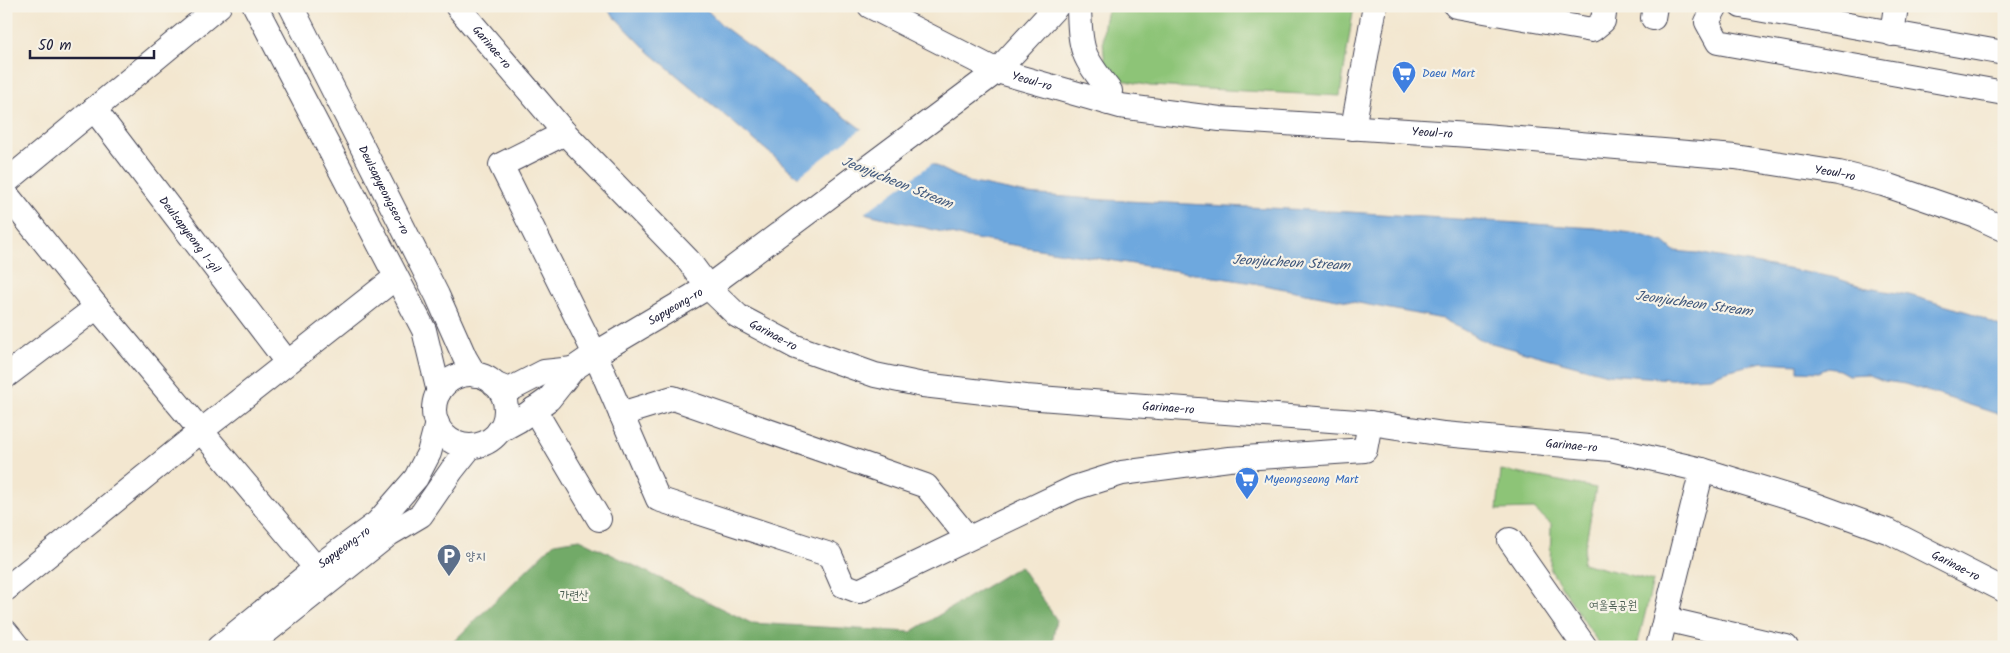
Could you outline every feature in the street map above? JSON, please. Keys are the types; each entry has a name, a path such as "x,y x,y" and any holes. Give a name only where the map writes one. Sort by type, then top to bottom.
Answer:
{"street":[{"path":"6,182 219,6"},
{"path":"6,589 287,362 395,278 255,6"},
{"name":"Deulsapyeongseo-ro","path":"291,6 437,295 465,358 485,380"},
{"name":"Garinae-ro","path":"457,6 565,133 688,260 708,287 738,316 796,347 875,375 923,385 1026,397 1370,424 1444,434 1611,449 1702,470 1810,503 1890,532 2004,590"},
{"name":"Yeoul-ro","path":"870,6 997,71 1120,106 1220,119 1514,138 1734,157 1785,164 1839,173 1883,184 1976,216 2004,229"},
{"name":"Sapyeong-ro","path":"247,647 389,534 421,515 471,446 482,444 492,439 499,431 549,399 574,369 595,354 708,287 738,266 969,93 997,71 1058,6"},
{"path":"1079,6 1082,46 1086,59 1110,91 1108,103"},
{"path":"1353,128 1375,6"},
{"path":"1456,6 1592,30 1603,22 1605,6"},
{"path":"1716,6 1707,22 1718,42 2004,93"},
{"path":"1742,6 2004,53"},
{"path":"1892,34 1896,6"},
{"name":"Deulsapyeong 1-gil","path":"94,109 287,362"},
{"path":"565,133 501,165 595,354 658,499 830,555 843,585 859,591 1074,488 1122,473 1229,459 1365,450 1370,424"},
{"path":"6,194 97,307 316,568"},
{"name":"Sapyeong-ro","path":"221,646 316,568 377,523 416,478 429,453 437,423 434,408 439,392 424,330 395,278"},
{"path":"6,376 97,307"},
{"path":"439,392 454,378 465,375 485,380 509,390 544,372 574,369"},
{"path":"485,380 505,402 504,422 499,431"},
{"path":"621,414 673,398 926,486 968,538"},
{"path":"534,409 599,519"},
{"path":"437,423 442,433 450,440 460,445 471,446"},
{"path":"1658,647 1702,470"},
{"path":"1510,540 1582,645"},
{"path":"1665,619 1786,647"},
{"path":"6,632 18,647"}],"green space":[{"path":"1109,6 1354,6 1340,96 1150,86 1122,80 1105,65 1104,27"},
{"name":"여울목공원","path":"1501,470 1596,488 1582,563 1653,581 1637,647 1601,647 1550,569 1551,524 1534,509 1497,510"},
{"name":"가련산","path":"580,539 751,623 911,632 1020,566 1056,619 1052,647 448,647 554,543"}],"water":[{"name":"Jeonjucheon Stream","path":"604,6 703,6 724,27 860,128 968,182 1027,194 1106,200 1349,212 1595,228 1638,234 1664,242 1674,251 1697,253 1832,277 1867,288 1909,295 1971,313 2004,328 2004,416 1905,384 1884,381 1867,374 1848,375 1839,370 1828,368 1819,372 1798,371 1798,364 1762,362 1710,377 1671,379 1607,374 1484,341 1443,319 1253,283 963,237 868,214 796,175 649,52"}],"pier":[{"path":"864,127 934,162 863,214 797,178"}],"place":[{"name":"Daeu Mart","path":"1404,94"},
{"name":"Myeongseong Mart","path":"1247,500"},
{"name":"양지","path":"449,577"}]}
